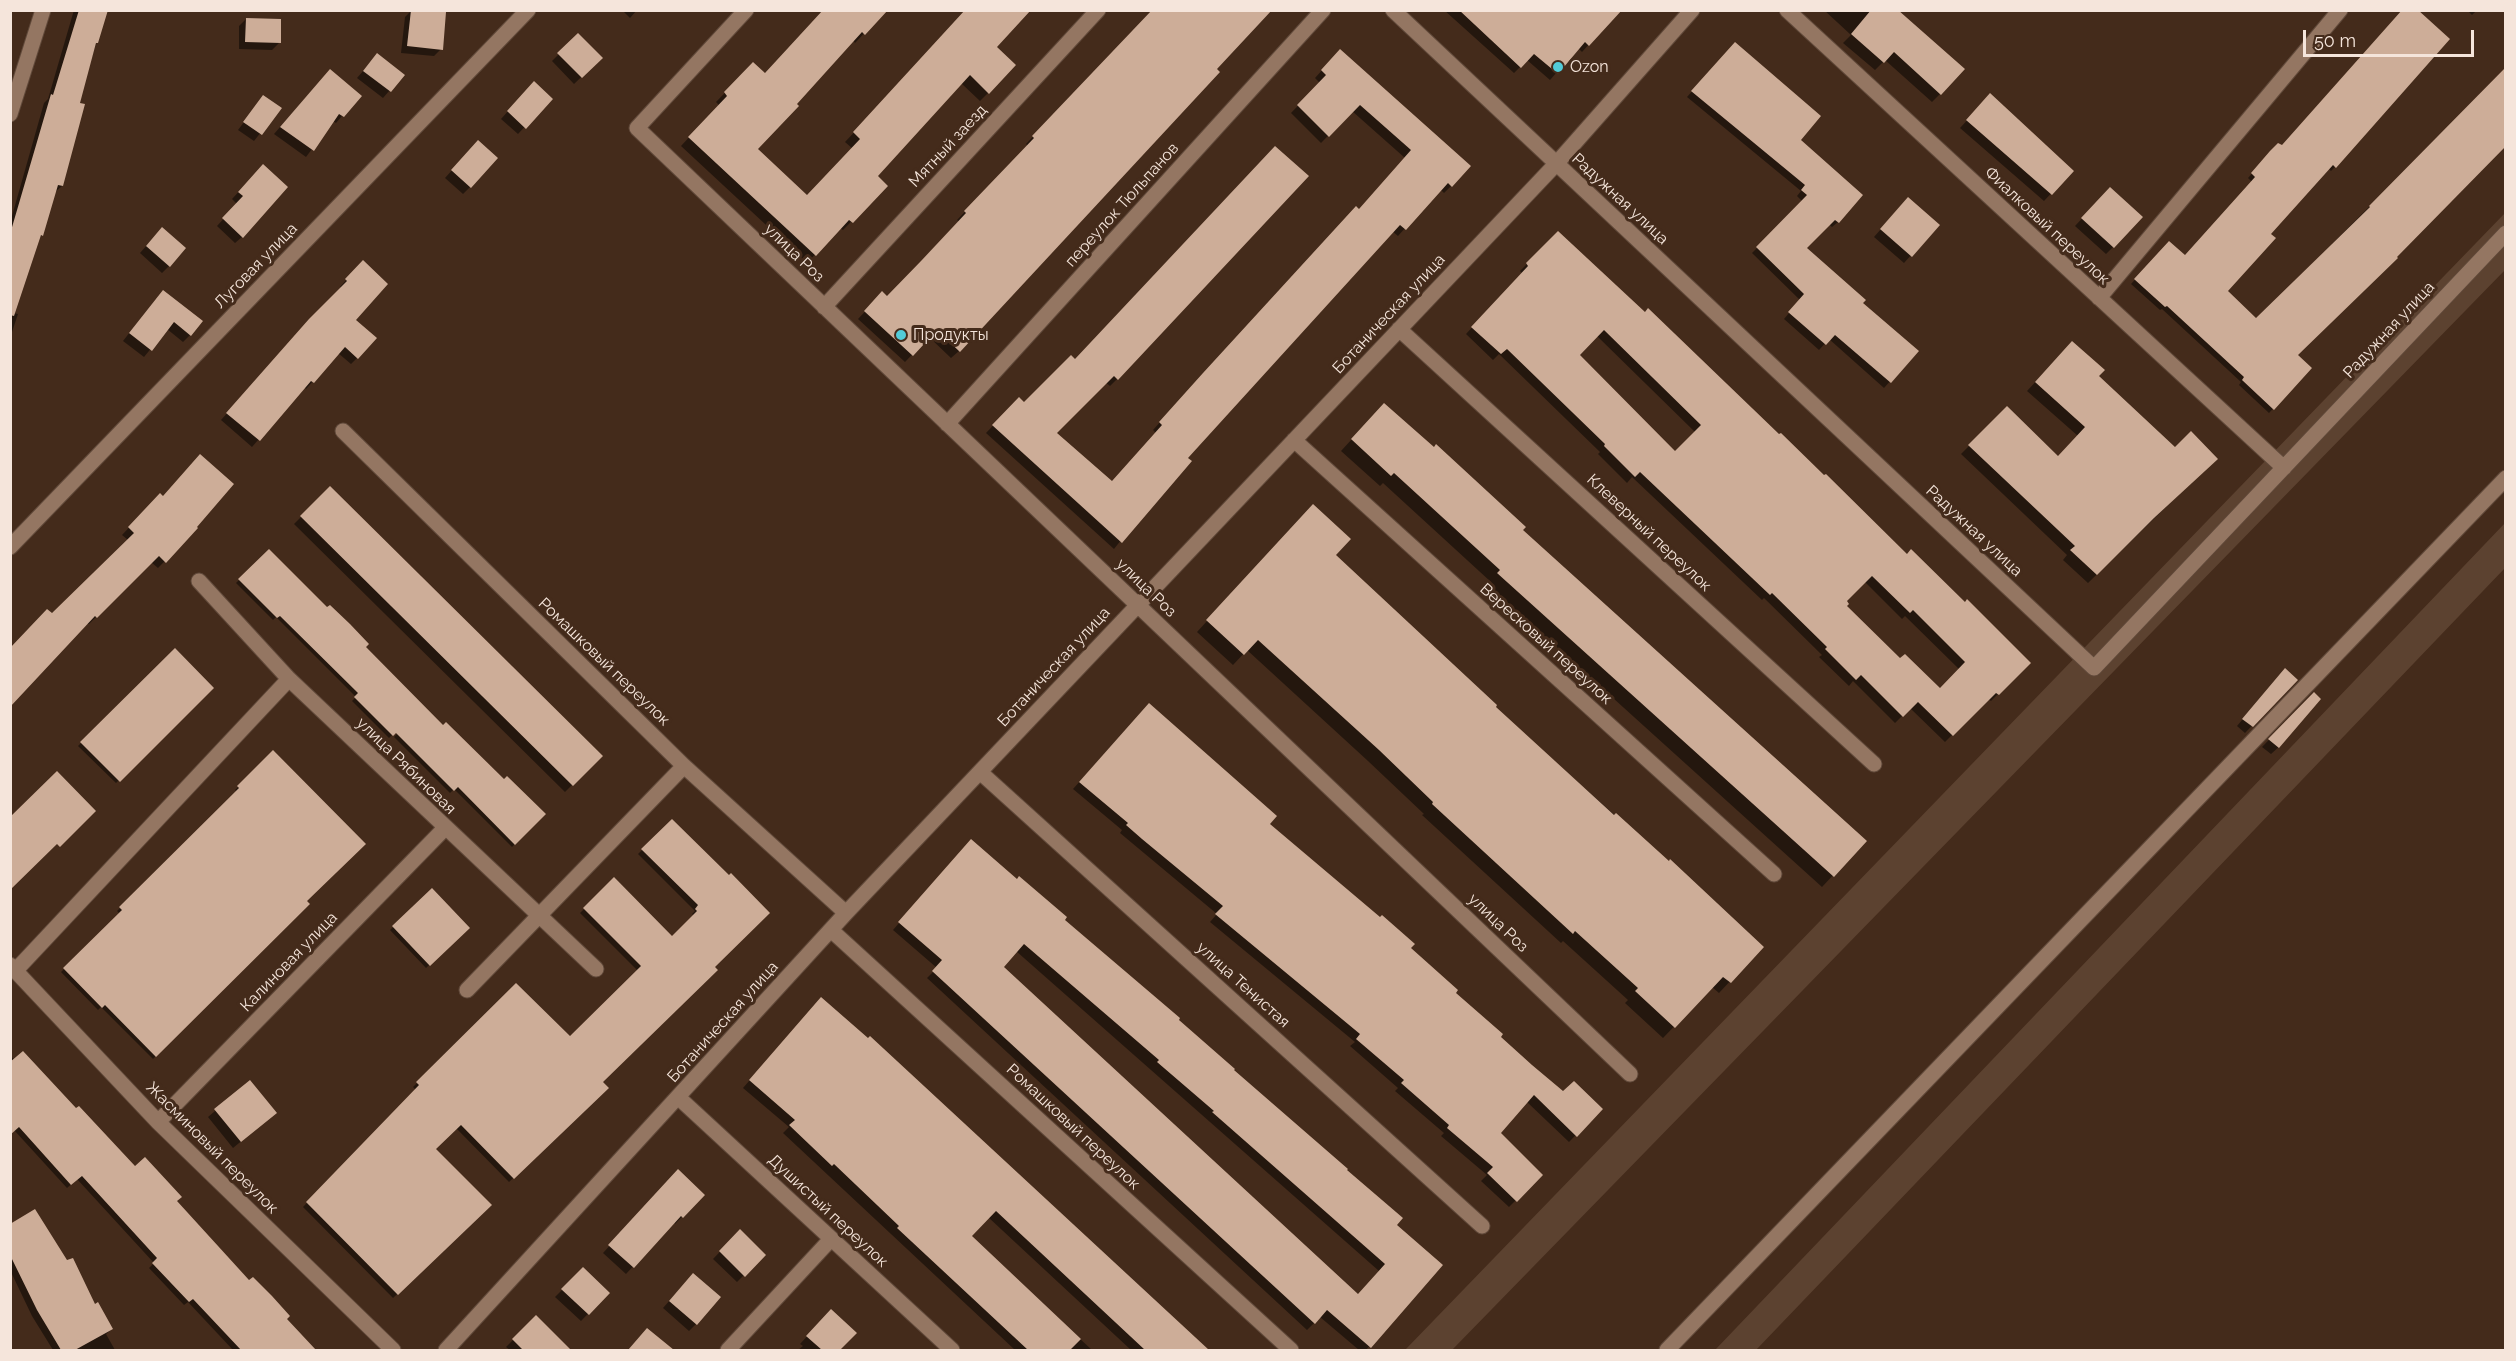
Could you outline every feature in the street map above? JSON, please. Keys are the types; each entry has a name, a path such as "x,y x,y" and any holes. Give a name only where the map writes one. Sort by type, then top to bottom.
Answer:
{"street":[{"path":"10,114 43,10"},
{"name":"Луговая улица","path":"10,547 528,10"},
{"name":"улица Роз","path":"746,10 637,128 1630,1074"},
{"name":"Мятный заезд","path":"824,307 1098,10"},
{"name":"переулок Тюльпанов","path":"947,424 1323,10"},
{"name":"Радужная улица","path":"1393,10 2094,668 2505,233"},
{"name":"Ботаническая улица","path":"446,1350 846,913 1556,164 1692,10"},
{"name":"Фиалковый переулок","path":"1787,10 2283,468"},
{"path":"2099,298 2340,10"},
{"name":"Клеверный переулок","path":"1400,329 1874,764"},
{"name":"Ромашковый переулок","path":"343,431 684,766 846,913"},
{"name":"Вересковый переулок","path":"1294,440 1774,874"},
{"path":"1667,1350 2505,478"},
{"name":"улица Рябиновая","path":"199,580 289,679 539,918 596,969"},
{"path":"13,967 289,679"},
{"path":"467,990 684,766"},
{"name":"улица Тенистая","path":"980,772 1482,1226"},
{"name":"Калиновая улица","path":"158,1122 445,828"},
{"name":"Ромашковый переулок","path":"831,930 1291,1350"},
{"name":"Жасминовый переулок","path":"13,967 158,1122 393,1350"},
{"name":"Душистый переулок","path":"679,1098 952,1350"},
{"path":"728,1350 831,1239"}],"shaded area":[{"path":"2505,213 2505,270 1452,1350 1405,1350"},
{"path":"2505,523 2505,568 1756,1350 1715,1350"}],"building":[{"path":"79,10 108,10 98,43 96,43 80,103 85,104 63,186 58,185 43,236 41,235 14,316 10,315 10,234 51,94 53,95"},
{"path":"411,10 446,12 443,50 407,46"},
{"path":"823,10 888,10 865,35 862,32 797,104 799,106 758,149 807,195 860,139 853,132 965,10 1031,10 997,47 1016,65 989,94 970,75 878,176 888,186 853,223 849,220 816,256 688,137 727,96 724,92 753,62 765,73"},
{"path":"1152,10 1272,10 1217,69 1220,72 960,352 937,330 913,356 864,311 882,291 887,296 921,261 966,213 964,211 1034,138 1032,136"},
{"path":"1459,10 1622,10 1589,46 1585,42 1558,74 1534,54 1521,68"},
{"path":"1871,10 1898,10 1965,69 1941,95 1894,52 1884,63 1851,34"},
{"path":"2402,10 2418,10 2450,39 2336,168 2333,165 2271,234 2276,238 2228,291 2256,318 2370,207 2505,68 2505,147 2398,258 2298,355 2312,368 2274,410 2242,380 2244,377 2134,279 2169,241 2185,255 2255,177 2251,173 2270,151 2278,143 2282,145"},
{"path":"246,18 281,19 281,43 245,42"},
{"path":"578,33 603,58 582,78 557,53"},
{"path":"1735,42 1821,116 1801,140 1863,195 1839,223 1835,220 1807,248 1866,300 1863,303 1919,351 1891,383 1835,335 1826,345 1788,312 1804,294 1756,247 1807,195 1801,190 1805,185 1691,91"},
{"path":"1340,49 1471,166 1452,187 1448,183 1406,230 1400,225 1188,458 1192,461 1122,543 992,425 1019,397 1024,402 1071,355 1075,359 1275,146 1309,176 1118,380 1114,376 1057,433 1112,481 1162,425 1159,422 1203,373 1356,206 1359,209 1411,150 1360,105 1329,137 1297,105 1326,75 1321,70"},
{"path":"377,53 405,75 391,92 363,71"},
{"path":"330,69 362,96 344,117 339,114 314,151 280,127"},
{"path":"534,81 553,99 526,129 507,111"},
{"path":"1990,93 2074,171 2052,195 1966,120"},
{"path":"263,95 282,108 262,135 243,122"},
{"path":"478,140 498,158 471,188 451,170"},
{"path":"263,164 288,187 243,238 222,218 243,196 238,192"},
{"path":"2110,187 2143,217 2114,248 2081,218"},
{"path":"1908,197 1940,225 1912,257 1880,229"},
{"path":"162,227 186,248 170,267 146,246"},
{"path":"1558,231 1645,312 1648,308 1779,434 1781,433 1824,475 1826,474 1907,554 1911,549 1965,602 1967,599 2031,663 1999,695 1996,693 1953,736 1918,702 1903,717 1861,675 1856,680 1825,649 1827,647 1772,593 1770,595 1640,472 1635,477 1604,446 1605,444 1507,349 1501,354 1471,327 1528,266 1526,263","holes":["1604,330 1701,425 1675,451 1580,355","1872,576 1910,613 1913,610 1965,662 1940,688 1905,654 1900,658 1847,606 1849,604 1847,601"]},
{"path":"363,260 388,284 356,320 377,338 358,359 345,347 314,383 311,381 260,441 226,413 309,319 347,281 345,279"},
{"path":"163,290 203,321 191,336 174,322 152,351 129,333"},
{"path":"2072,341 2105,370 2099,376 2175,447 2191,431 2218,459 2097,575 2070,550 2075,546 1968,445 2007,406 2058,456 2085,427 2035,382"},
{"path":"1384,403 1434,447 1436,444 1526,527 1523,530 1867,841 1834,877 1497,573 1500,570 1394,473 1391,476 1351,439"},
{"path":"200,454 234,484 166,563 159,556 97,618 95,616 10,707 10,648 47,609 52,613 134,533 128,527 160,493 163,496"},
{"path":"330,486 603,756 573,786 300,516"},
{"path":"1313,504 1351,539 1336,555 1497,705 1496,707 1614,815 1616,813 1669,861 1670,859 1764,947 1731,983 1723,977 1675,1028 1635,991 1638,988 1575,931 1573,934 1432,804 1433,802 1379,750 1258,640 1244,655 1206,620"},
{"path":"269,549 327,607 330,605 350,624 369,644 366,647 443,725 446,722 504,779 507,776 546,814 515,845 458,787 454,791 396,733 393,736 354,697 358,693 280,616 277,618 238,579"},
{"path":"175,648 214,688 120,782 80,742"},
{"path":"2285,668 2298,680 2253,727 2242,719"},
{"path":"2314,692 2321,699 2279,748 2268,739"},
{"path":"1149,703 1277,816 1270,824 1415,944 1411,948 1458,990 1456,993 1503,1034 1501,1037 1532,1065 1563,1091 1574,1081 1603,1109 1577,1137 1534,1095 1501,1133 1543,1175 1517,1202 1487,1173 1493,1167 1447,1128 1449,1125 1401,1083 1404,1080 1356,1039 1360,1034 1215,914 1223,906 1142,839 1126,825 1128,823 1079,782"},
{"path":"273,750 366,844 307,901 310,904 156,1057 105,1005 102,1008 63,968 122,910 119,907 239,788 237,786"},
{"path":"57,771 96,811 60,847 57,844 10,890 10,817"},
{"path":"672,819 729,875 731,873 770,913 715,967 718,970 603,1082 609,1088 514,1179 461,1125 436,1149 492,1205 398,1295 306,1202 419,1085 416,1082 516,983 570,1036 641,966 583,908 614,877 672,936 697,911 695,909 698,905 641,849"},
{"path":"971,839 1017,879 1019,876 1067,917 1065,920 1180,1018 1179,1020 1234,1070 1403,1218 1397,1225 1443,1265 1371,1348 1327,1310 1315,1324 932,971 942,960 898,922","holes":["1024,944 1159,1060 1157,1062 1214,1111 1212,1112 1385,1264 1358,1294 1004,967"]},
{"path":"432,888 470,928 430,966 392,926"},
{"path":"821,997 868,1038 870,1036 1209,1350 1145,1350 996,1211 972,1236 1081,1339 1070,1350 1028,1350 897,1228 899,1226 834,1164 832,1166 789,1125 795,1120 749,1080"},
{"path":"23,1051 76,1108 79,1106 135,1166 145,1157 182,1197 177,1201 249,1280 253,1277 272,1296 290,1316 287,1319 316,1350 241,1350 193,1299 189,1302 152,1263 157,1258 82,1176 71,1185 19,1127 10,1135 10,1062"},
{"path":"250,1080 277,1113 241,1142 214,1109"},
{"path":"678,1169 705,1195 683,1218 681,1216 634,1268 608,1245"},
{"path":"35,1209 67,1260 73,1258 95,1304 98,1302 113,1329 75,1350 61,1350 37,1310 10,1255 10,1224"},
{"path":"740,1229 766,1255 745,1277 719,1251"},
{"path":"583,1267 610,1293 589,1315 561,1289"},
{"path":"693,1273 721,1297 697,1325 669,1301"},
{"path":"831,1309 857,1333 840,1350 822,1350 806,1336"},
{"path":"536,1315 571,1350 523,1350 512,1339"},
{"path":"647,1328 674,1350 628,1350"}],"place":[{"name":"Ozon","path":"1558,67"},
{"name":"Продукты","path":"901,335"}]}
